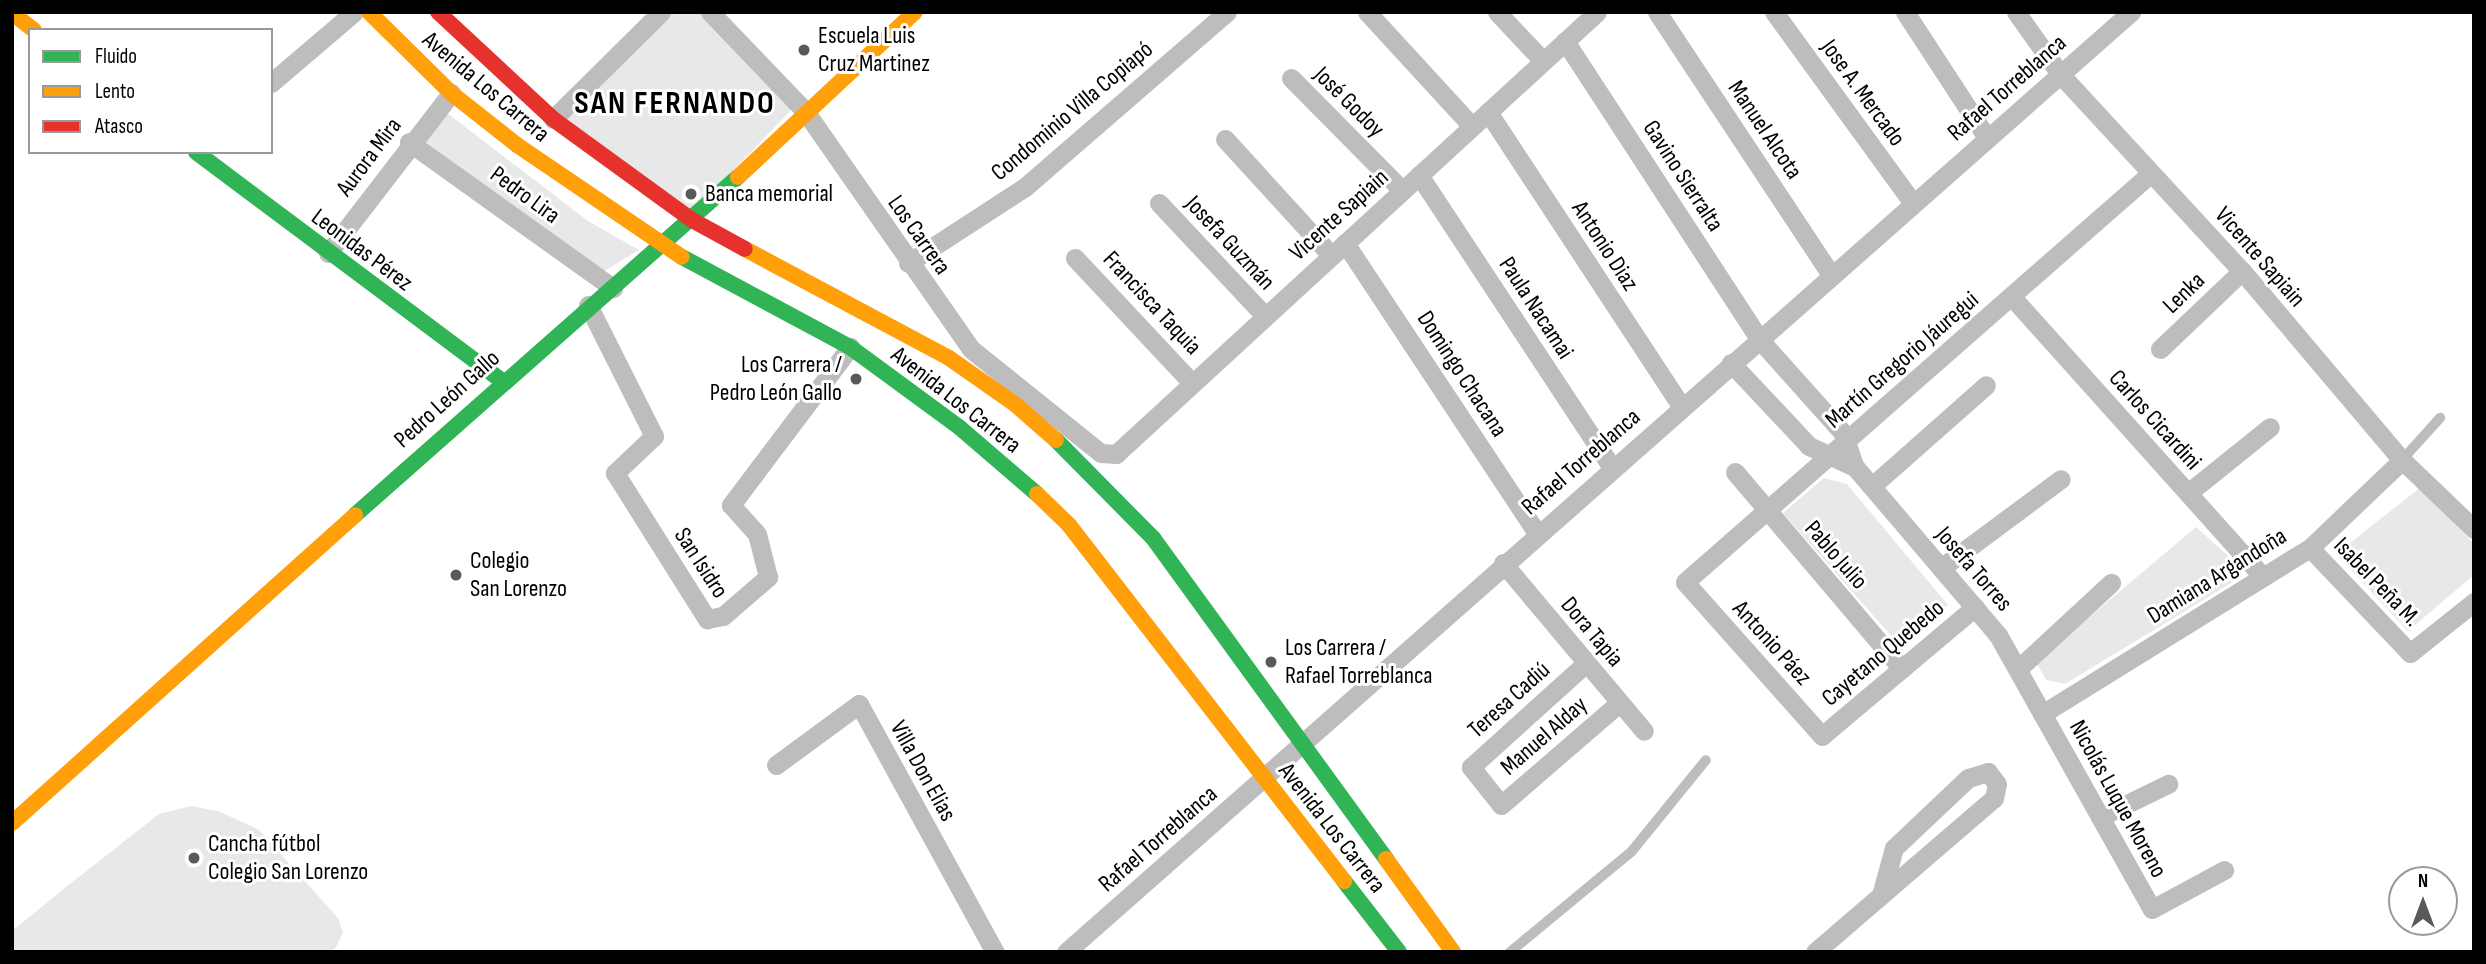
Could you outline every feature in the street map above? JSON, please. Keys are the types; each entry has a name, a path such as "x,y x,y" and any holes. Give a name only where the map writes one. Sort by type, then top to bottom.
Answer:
{"main road":[{"name":"Avenida Los Carrera","path":"369,12 452,93 517,145 663,247 850,348 959,427 1069,525 1399,952"},
{"name":"Avenida Los Carrera","path":"438,12 553,119 692,220 914,337 983,381 1042,427 1153,538 1453,952"},
{"name":"Pedro León Gallo","path":"12,823 588,305 663,247 805,111 915,12"},
{"path":"12,13 31,28"},
{"name":"Leonidas Pérez","path":"199,154 503,382"}],"street":[{"path":"273,81 354,12"},
{"path":"553,119 661,12"},
{"name":"Los Carrera","path":"710,12 805,111 908,263 971,349 1101,453 1116,454"},
{"name":"Condominio Villa Copiapó","path":"908,263 1025,187 1227,12"},
{"path":"1367,12 1472,126"},
{"path":"1497,12 1544,61"},
{"name":"Vicente Sapiain","path":"1116,454 1597,12"},
{"name":"Manuel Alcota","path":"1657,12 1831,275"},
{"name":"Jose A. Mercado","path":"1774,12 1913,203"},
{"path":"1905,12 1987,138"},
{"name":"Vicente Sapiain","path":"2016,12 2060,74 2242,271 2402,460 2474,529"},
{"name":"Rafael Torreblanca","path":"1066,952 1302,746 1537,533 2132,12"},
{"name":"Gavino Sierralta","path":"1565,41 1759,339"},
{"name":"José Godoy","path":"1291,78 1402,190"},
{"name":"Aurora Mira","path":"328,253 409,142 452,93"},
{"name":"Antonio Diaz","path":"1488,111 1681,407"},
{"name":"Domingo Chacana","path":"1225,139 1338,249 1537,533"},
{"name":"Pedro Lira","path":"409,142 613,288"},
{"name":"Martín Gregorio Jáuregui","path":"1685,582 2151,173"},
{"name":"Paula Nacamai","path":"1419,174 1612,468"},
{"name":"Josefa Guzmán","path":"1159,203 1265,316"},
{"name":"Francisca Taquia","path":"1075,258 1192,383"},
{"name":"Lenka","path":"2160,349 2242,271"},
{"name":"Carlos Cicardini","path":"2011,296 2263,577"},
{"name":"San Isidro","path":"588,305 654,436 615,473 707,619 723,616 768,577 757,534 731,505 850,348"},
{"name":"Josefa Torres","path":"1759,339 1843,433 1838,449"},
{"name":"Josefa Torres","path":"1731,363 1810,446 1838,449 1872,486 1998,635 2042,714"},
{"path":"1872,486 1986,385"},
{"path":"2188,493 2270,427"},
{"name":"Damiana Argandoña","path":"2042,714 2310,548 2402,460"},
{"name":"Pablo Julio","path":"1735,472 1766,512 1902,669"},
{"path":"1941,568 2061,479"},
{"name":"Isabel Peña M.","path":"2310,548 2410,653 2474,602"},
{"name":"Dora Tapia","path":"1503,563 1585,664 1644,731"},
{"name":"Antonio Páez","path":"1685,582 1822,736"},
{"path":"2018,669 2111,583"},
{"name":"Cayetano Quebedo","path":"1822,736 1975,607"},
{"name":"Teresa Cadiú","path":"1501,805 1471,767 1585,664"},
{"name":"Manuel Alday","path":"1501,805 1619,703"},
{"name":"Villa Don Elias","path":"776,765 859,704 995,952"},
{"name":"Nicolás Luque Moreno","path":"2042,714 2152,909 2224,870"},
{"path":"1815,952 1994,798 1997,784 1988,772 1968,778 1894,848 1881,895"},
{"path":"2101,817 2168,784"}],"lane":[{"path":"2402,460 2440,418"},
{"path":"1510,952 1632,851 1706,760"}],"shaded area":[{"path":"668,12 703,12 794,107 692,213 561,118"},
{"path":"447,113 588,221 639,250 601,273 425,141"},
{"path":"1824,478 1847,484 1948,605 1901,647 1783,513"},
{"path":"2421,487 2474,544 2474,575 2408,631 2336,554"},
{"path":"2196,527 2237,564 2236,580 2065,684 2046,680 2036,662"},
{"name":"Cancha fútbol Colegio San Lorenzo","path":"191,806 218,811 259,830 338,918 343,933 332,952 12,952 12,931 159,814"}],"traffic: fast":[{"path":"199,154 503,382"},
{"path":"355,515 738,177"},
{"path":"682,257 850,347 959,427 1037,494"},
{"path":"1056,440 1153,538 1386,859"},
{"path":"1344,881 1399,952"}],"traffic: slow":[{"path":"369,12 451,93 517,145 682,257"},
{"path":"738,177 915,12"},
{"path":"12,13 31,28"},
{"path":"745,249 949,358 1016,405 1056,440"},
{"path":"1037,494 1069,525 1344,881"},
{"path":"12,823 355,515"},
{"path":"1386,859 1453,952"}],"traffic: jam":[{"path":"438,12 553,119 692,220 745,249"}],"place":[{"name":"Escuela Luis Cruz Martinez","path":"804,50"},
{"name":"Banca memorial","path":"691,194"},
{"name":"Los Carrera / Pedro León Gallo","path":"856,379"},
{"name":"Colegio San Lorenzo","path":"456,575"},
{"name":"Los Carrera / Rafael Torreblanca","path":"1271,662"},
{"name":"Cancha fútbol Colegio San Lorenzo","path":"194,858"}],"district":[{"name":"SAN FERNANDO","path":"675,104"}]}
